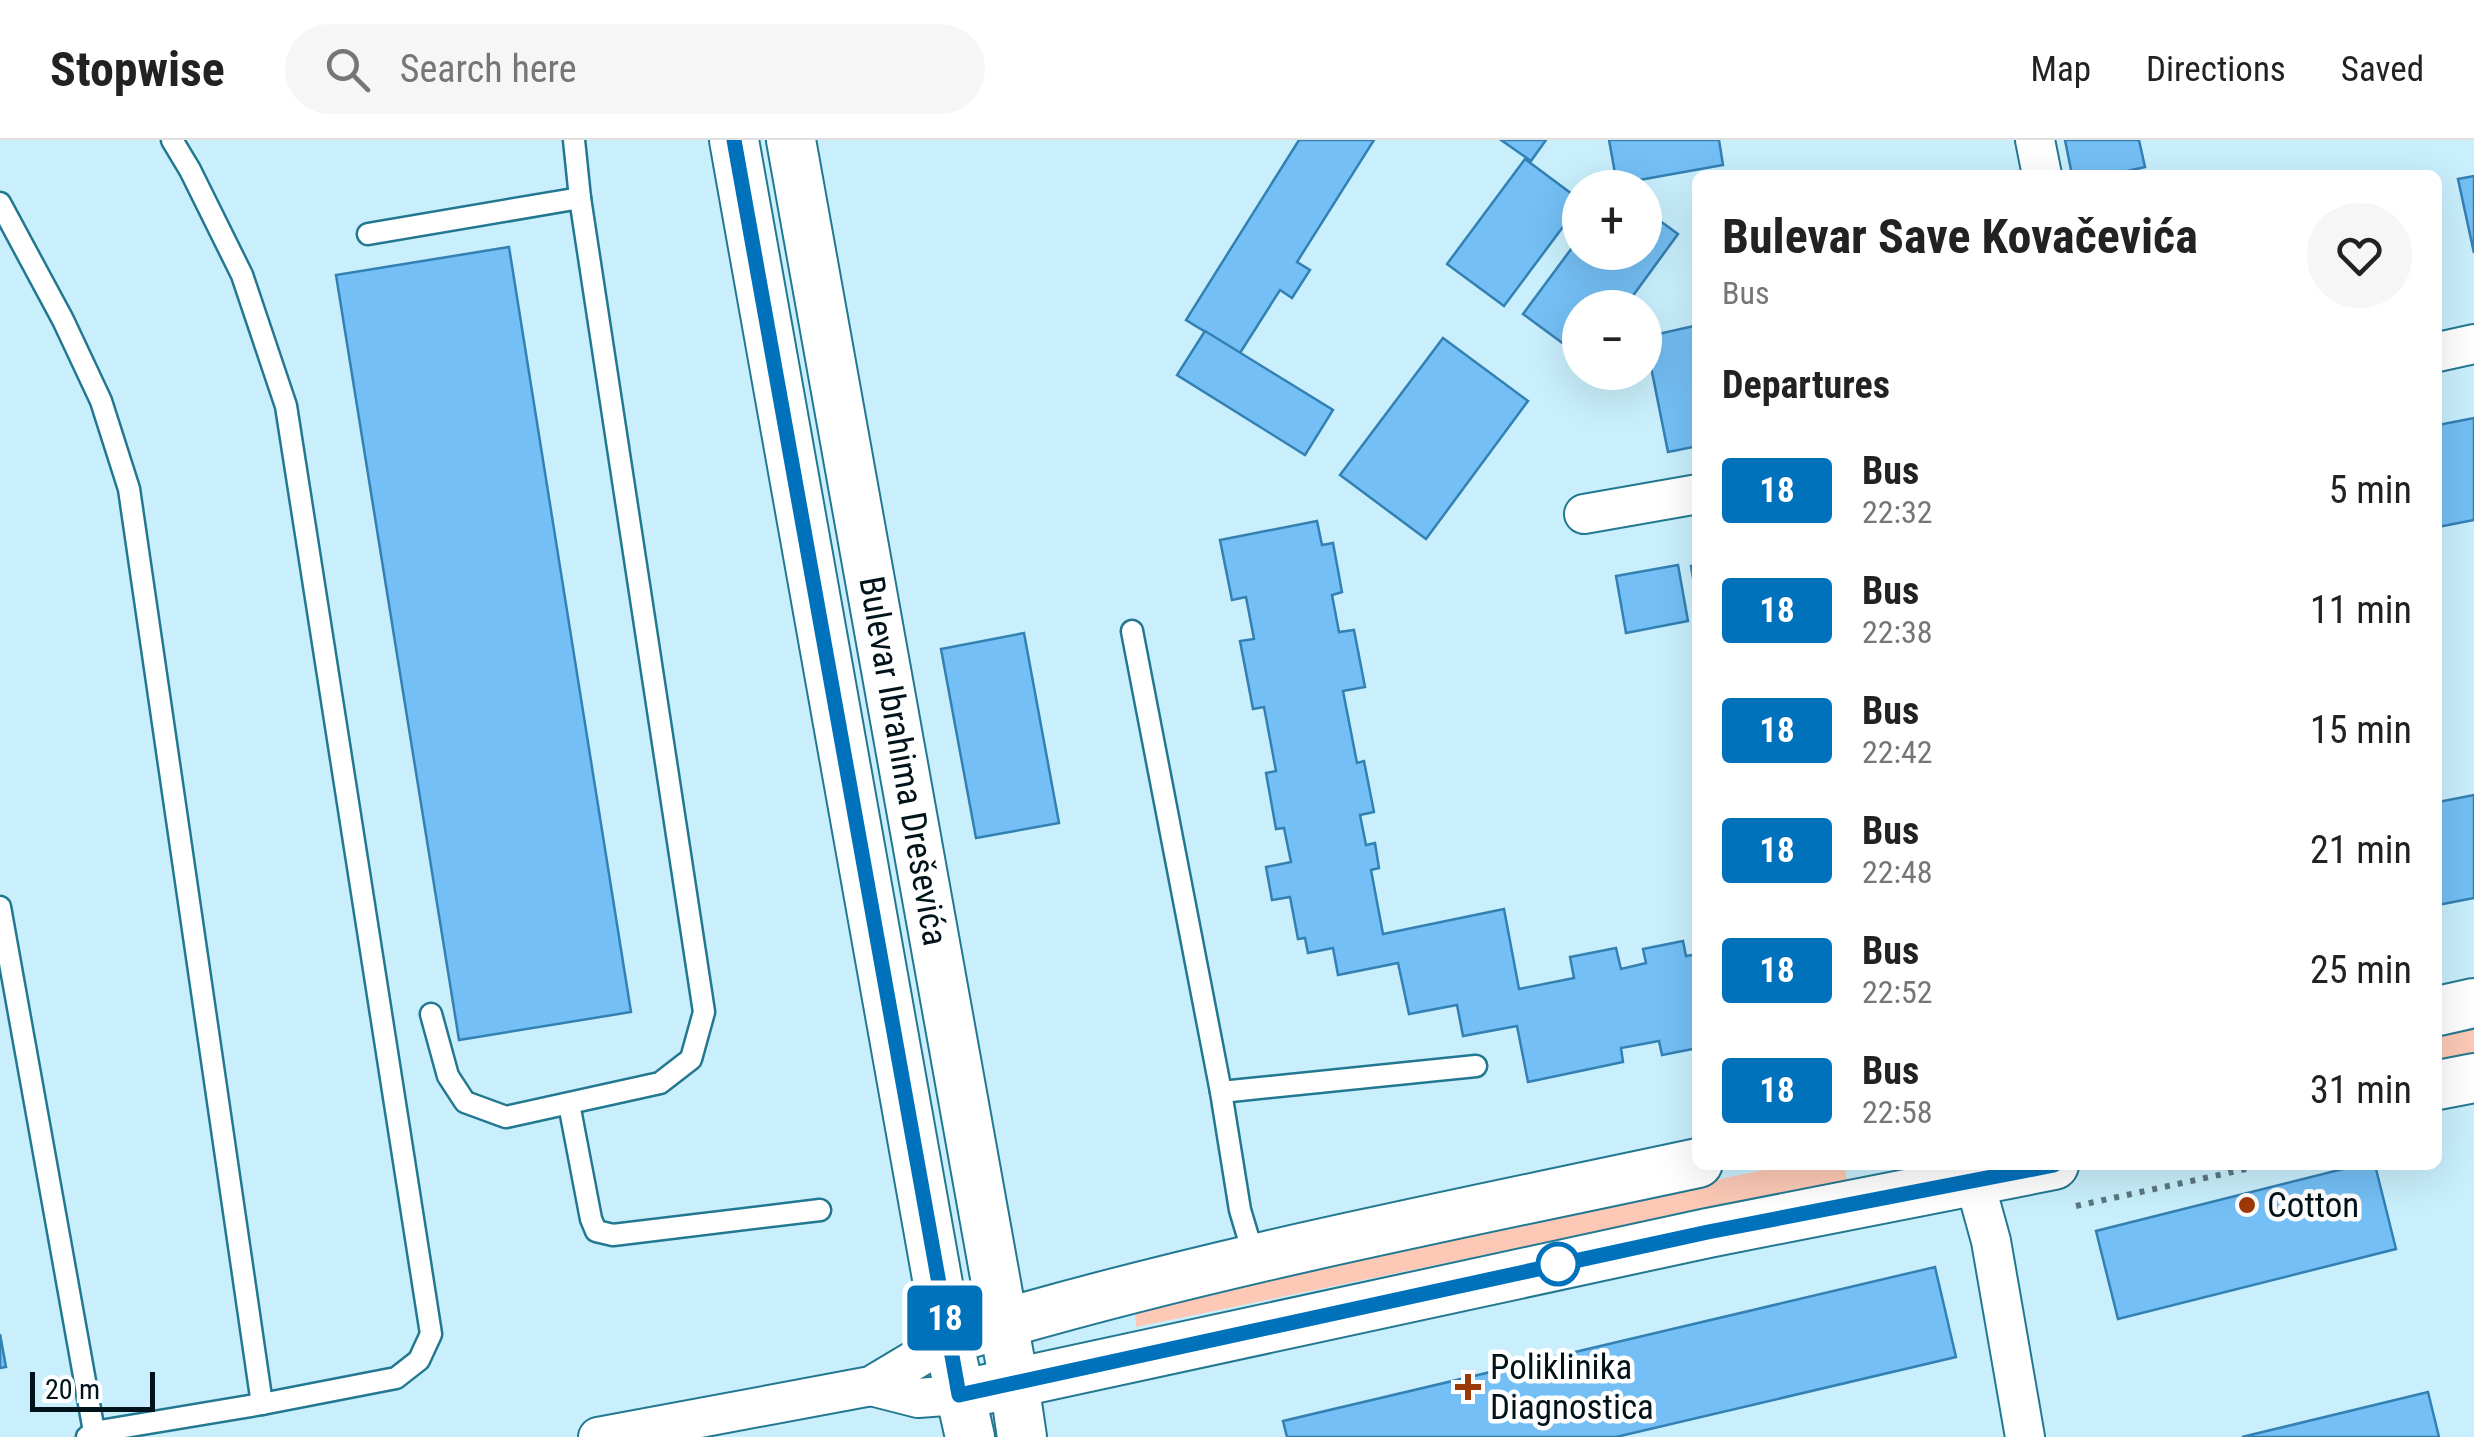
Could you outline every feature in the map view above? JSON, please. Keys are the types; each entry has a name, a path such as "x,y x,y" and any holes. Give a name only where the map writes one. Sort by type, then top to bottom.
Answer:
{"street":[{"name":"Bulevar Ibrahima Dreševića","path":"734,140 964,1416"},
{"name":"Bulevar Ibrahima Dreševića","path":"791,140 1022,1437"},
{"path":"2035,140 2041,170"},
{"path":"2442,351 2474,344"},
{"path":"1584,514 1692,495"},
{"path":"2442,1010 2474,1003"},
{"path":"2442,1084 2474,1078"},
{"path":"598,1437 871,1386 948,1340 1002,1324 1255,1260 1692,1164"},
{"path":"871,1386 918,1398 964,1416 1014,1383 1972,1174 2008,1170"},
{"path":"1972,1174 1990,1241 2017,1435"}],"lane":[{"path":"0,907 92,1435 396,1378 419,1360 431,1334 286,406 242,275 172,140"},
{"path":"431,1014 448,1076 465,1102 506,1117 660,1084 691,1059 704,1012 574,140"},
{"path":"368,234 580,198"},
{"path":"0,203 63,320 100,401 129,489 262,1404"},
{"path":"1132,631 1240,1210 1255,1260"},
{"path":"1220,1092 1476,1066"},
{"path":"569,1104 596,1230 612,1236 820,1210"}],"shaded area":[{"path":"2474,1027 2474,1054 2442,1060 2442,1033"},
{"path":"1764,1170 1845,1170 1847,1180 1136,1327 1135,1312 1227,1291 1269,1271"}],"building":[{"path":"1299,140 1374,140 1297,262 1310,270 1292,298 1280,290 1240,353 1186,320"},
{"path":"1501,140 1546,140 1531,161"},
{"path":"1609,140 1719,140 1723,165 1662,176 1662,170 1614,170"},
{"path":"2065,140 2139,140 2145,167 2071,170"},
{"path":"1525,159 1562,187 1562,228 1504,306 1447,264"},
{"path":"2474,176 2474,253 2458,179"},
{"path":"1662,222 1678,234 1662,256"},
{"path":"509,247 631,1012 459,1040 336,275"},
{"path":"1562,261 1562,270 1652,270 1637,290 1562,290 1562,343 1523,314"},
{"path":"1692,326 1692,447 1668,452 1656,390 1662,390 1662,333"},
{"path":"1205,331 1333,410 1305,455 1177,375"},
{"path":"1443,338 1528,401 1426,539 1340,475"},
{"path":"2474,418 2474,520 2442,526 2442,424"},
{"path":"1317,521 1322,545 1333,543 1342,592 1332,595 1339,632 1354,630 1365,687 1343,691 1357,763 1364,761 1374,812 1360,815 1366,845 1375,843 1379,868 1371,870 1383,934 1504,909 1519,989 1574,978 1570,957 1616,948 1621,969 1646,963 1643,949 1683,941 1686,956 1692,955 1692,1049 1662,1055 1659,1041 1621,1048 1623,1062 1528,1082 1517,1026 1463,1036 1457,1005 1409,1014 1398,963 1338,975 1333,948 1308,953 1305,938 1298,939 1290,897 1272,900 1266,867 1291,862 1284,828 1276,829 1266,773 1276,771 1264,707 1253,709 1240,641 1254,639 1246,597 1232,600 1220,540"},
{"path":"1678,565 1688,621 1626,633 1616,576"},
{"path":"1024,633 1059,823 976,838 941,649"},
{"path":"2474,795 2474,898 2442,904 2442,801"},
{"path":"2339,1170 2376,1170 2396,1249 2118,1319 2096,1231"},
{"path":"1935,1267 1956,1357 1616,1437 1287,1437 1283,1421"},
{"path":"0,1334 6,1367 0,1368"},
{"path":"2428,1392 2439,1437 2242,1437"}],"bus line":[{"name":"18","path":"734,140 959,1395 1708,1232 2030,1170"}],"place":[{"name":"Cotton","path":"2247,1205"},
{"name":"Poliklinika Diagnostica","path":"1468,1387"}]}
